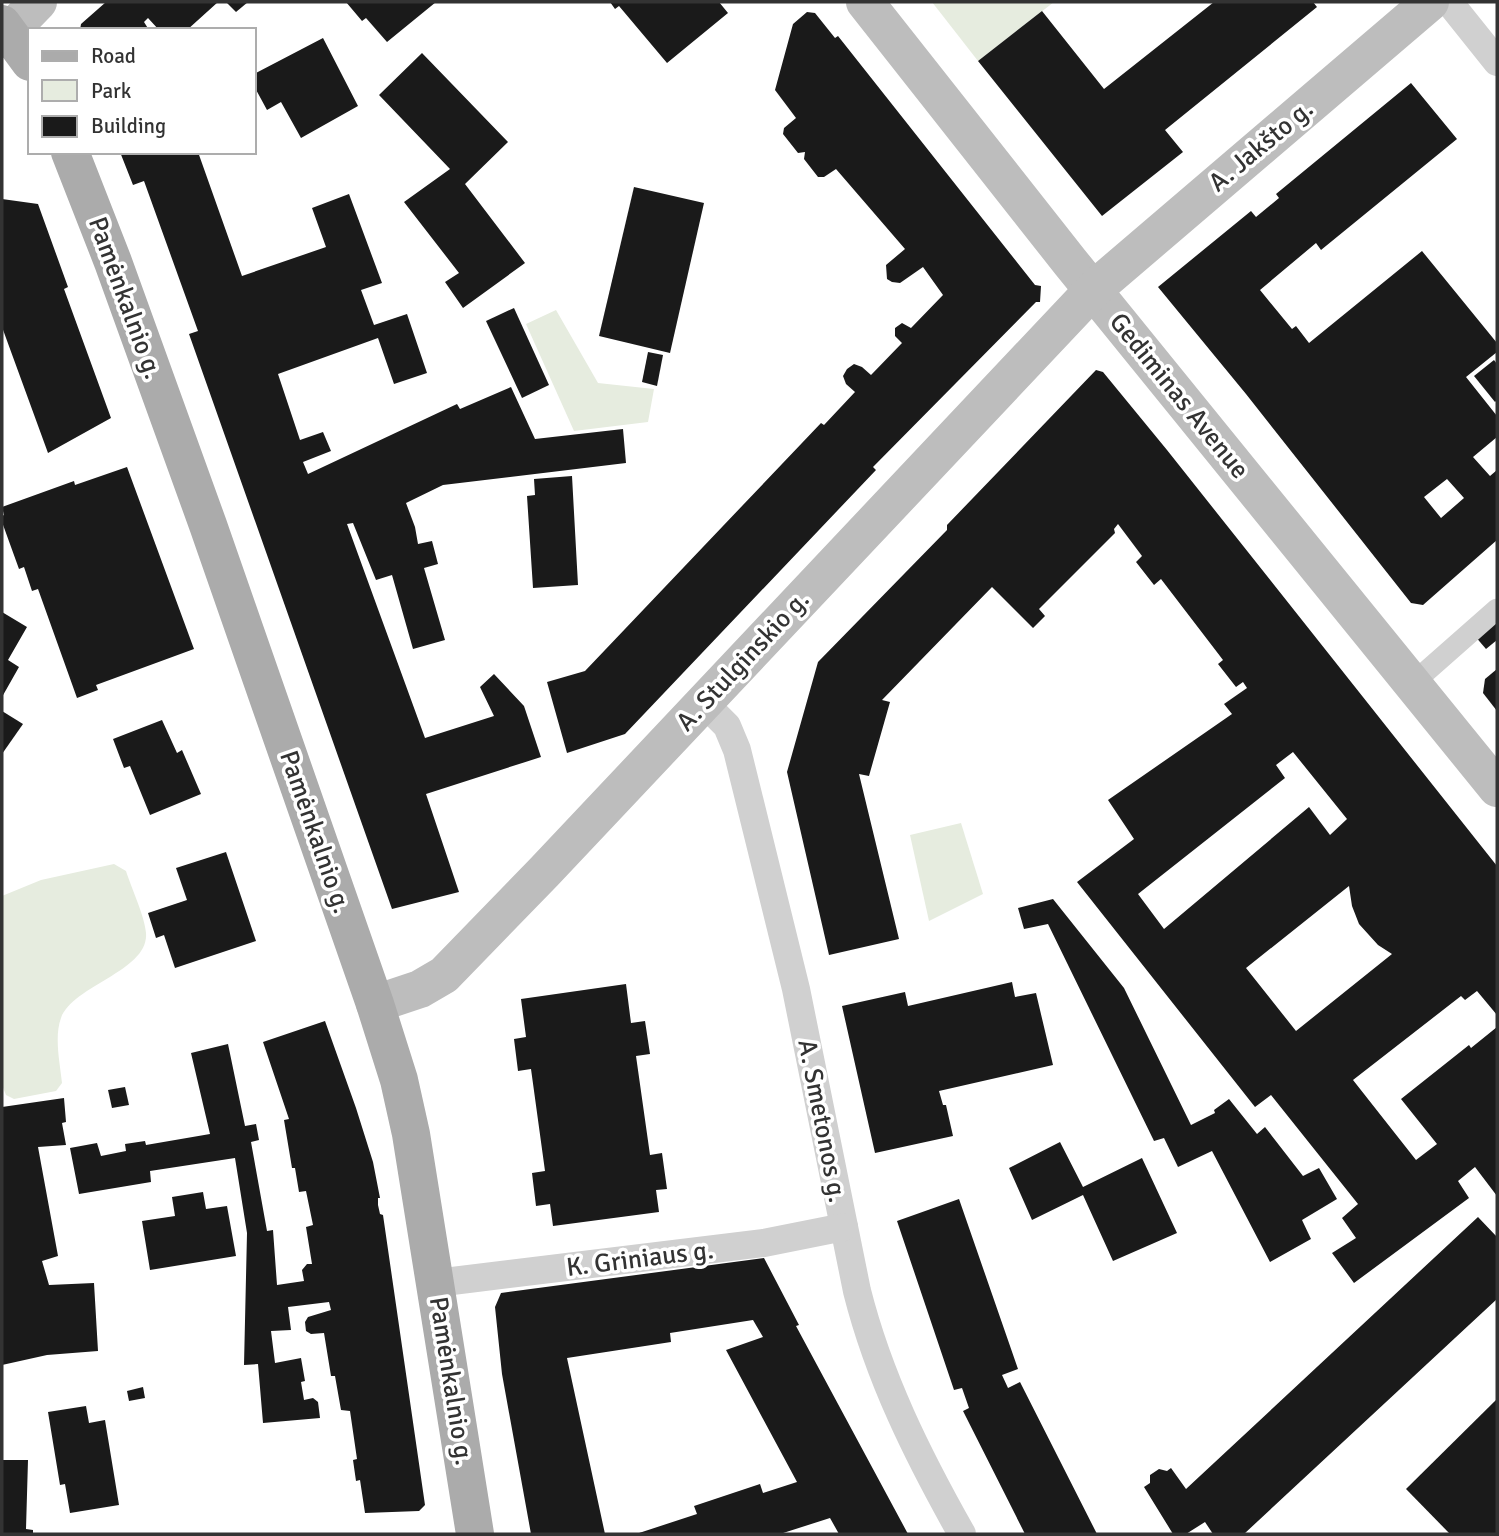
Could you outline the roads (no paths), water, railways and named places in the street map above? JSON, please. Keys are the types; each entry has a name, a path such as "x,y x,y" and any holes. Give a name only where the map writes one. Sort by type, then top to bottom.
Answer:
{"main road":[{"path":"10,39 38,2"},
{"name":"Gediminas Avenue","path":"865,2 1093,290 1497,788"},
{"name":"A. Jakšto g.","path":"1093,290 1430,2"},
{"name":"Pamėnkalnio g.","path":"71,154 113,262 208,525 399,1080 411,1134 436,1283 475,1534"},
{"name":"A. Stulginskio g.","path":"375,1004 420,989 444,975 1093,290"}],"street":[{"path":"1449,2 1497,62"},
{"path":"1413,683 1497,609"},
{"name":"A. Smetonos g.","path":"704,703 727,726 737,750 796,989 868,1337 902,1421 962,1534"},
{"name":"K. Griniaus g.","path":"436,1283 764,1243 844,1227"}]}
